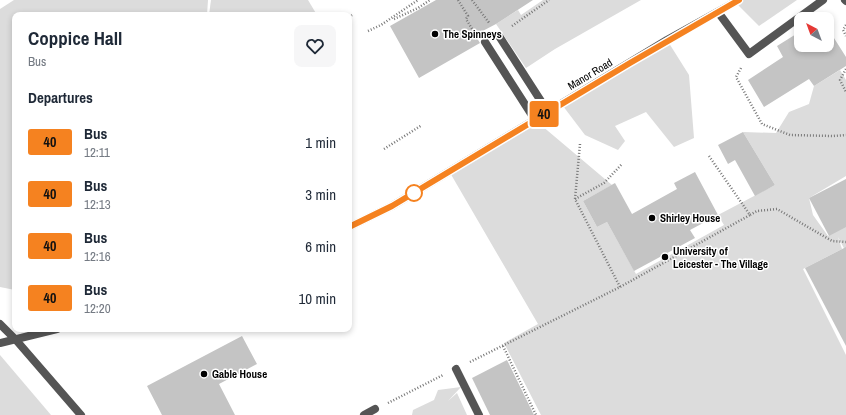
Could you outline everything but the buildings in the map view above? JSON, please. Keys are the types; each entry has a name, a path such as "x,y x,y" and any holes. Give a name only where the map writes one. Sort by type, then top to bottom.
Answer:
{"street":[{"name":"Manor Road","path":"352,226 392,206 667,40 739,0"},
{"path":"718,12 749,54 823,0"},
{"path":"499,36 548,112"},
{"path":"485,42 535,120"},
{"path":"0,324 16,340 81,415"},
{"path":"0,343 46,332"},
{"path":"456,369 479,415"},
{"path":"364,415 375,409"}],"path":[{"path":"386,22 418,0"},
{"path":"368,31 418,8 430,0"},
{"path":"458,0 468,16 466,19 480,41 485,42"},
{"path":"472,0 499,36 549,0"},
{"path":"846,25 843,30 846,36"},
{"path":"749,54 736,77 762,124 790,135 846,135"},
{"path":"846,69 840,80 846,92"},
{"path":"384,149 422,125"},
{"path":"580,144 575,199 620,287"},
{"path":"709,156 750,215"},
{"path":"575,199 604,183 622,164"},
{"path":"375,409 620,287 757,211 777,209 832,241 846,242"},
{"path":"503,346 536,415"}],"shaded area":[{"path":"14,0 208,0 207,12 12,12 12,289 0,287 0,9"},
{"path":"211,0 308,0 315,12 209,12"},
{"path":"543,0 641,0 555,49 526,68 496,24 518,10 521,15"},
{"path":"739,0 797,0 759,26 735,2"},
{"path":"667,40 689,75 694,138 674,147 646,112 615,126 625,141 618,150 585,135 563,106"},
{"path":"840,70 846,80 846,176 809,198 813,215 828,236 846,226 846,252 838,237 842,249 803,269 846,355 846,415 541,415 504,343 538,324 449,171 535,120 612,185 583,201 597,227 607,222 636,274 724,225 718,215 775,185 743,132 776,133 789,112 809,104 814,86"},
{"path":"0,355 51,415 0,415"},
{"path":"461,387 448,401 457,393 467,415 412,415 413,410 434,400 438,390"}],"bus line":[{"name":"40","path":"352,226 392,206 667,40 739,0"}],"place":[{"name":"The Spinneys","path":"435,34"},
{"name":"Shirley House","path":"652,218"},
{"name":"University of Leicester - The Village","path":"665,257"},
{"name":"Gable House","path":"204,374"}]}
